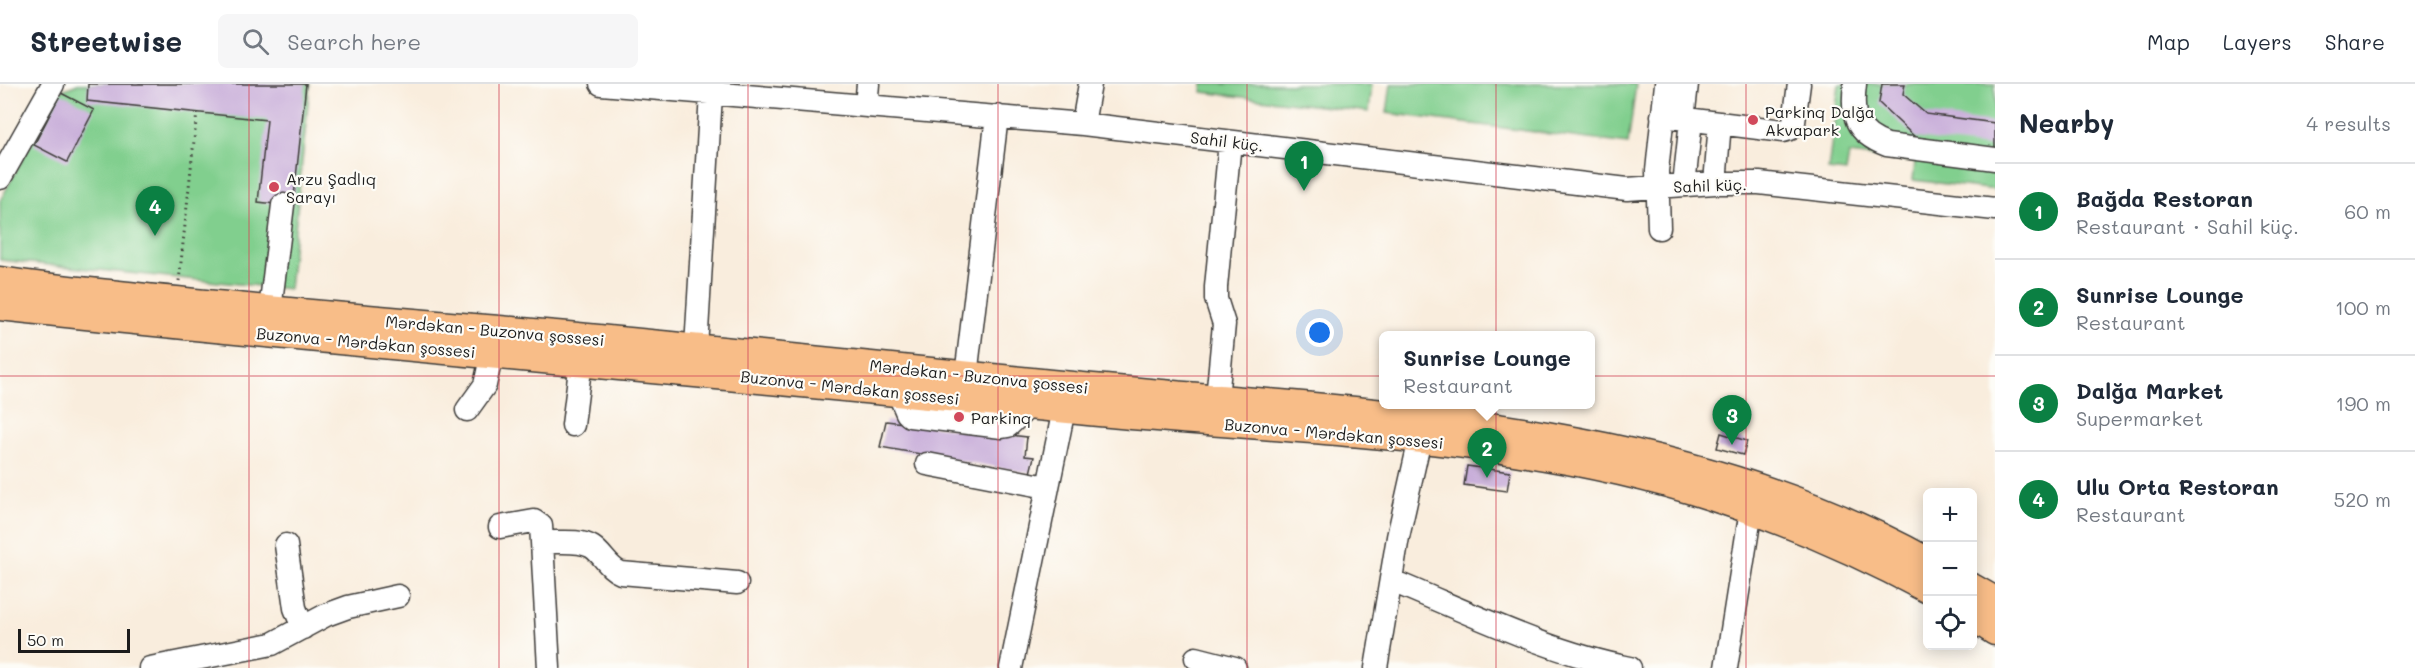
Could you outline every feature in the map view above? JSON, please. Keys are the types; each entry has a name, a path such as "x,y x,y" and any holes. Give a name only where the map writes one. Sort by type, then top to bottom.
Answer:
{"main road":[{"name":"Mərdəkan - Buzonva şossesi","path":"3,290 177,301 1423,418 1586,442 1668,461 1757,488 1838,518 1890,541 1923,559"},
{"name":"Buzonva - Mərdəkan şossesi","path":"3,290 492,353 1064,409 1420,439 1506,450 1669,484 1751,510 1826,537 1923,586"},
{"path":"1977,591 1995,601"},
{"path":"1977,619 1995,631"}],"street":[{"path":"0,178 53,84"},
{"name":"Sahil küç.","path":"601,84 711,94 867,95 997,116 1083,124 1627,189 1714,183 1794,187 1995,209"},
{"path":"1083,124 1090,84"},
{"path":"1666,84 1678,118 1683,185"},
{"path":"1659,228 1657,188 1687,84"},
{"path":"1678,118 1783,131 1790,129 1794,123 1799,84"},
{"path":"1855,84 1853,110 1855,118 1867,135 1876,141 1887,145 1995,159"},
{"path":"696,348 711,94"},
{"path":"966,376 997,116"},
{"path":"1714,183 1720,123"},
{"path":"1217,399 1224,324 1216,299 1216,287 1230,142"},
{"path":"270,310 283,205"},
{"path":"467,410 485,385 492,353"},
{"path":"573,425 581,361"},
{"path":"1011,668 1064,409"},
{"path":"1376,668 1420,439"},
{"path":"927,464 1047,487"},
{"path":"1726,668 1751,510"},
{"path":"500,527 534,521 541,526 549,668"},
{"path":"542,542 581,543 591,546 614,570 621,573 737,583"},
{"path":"286,545 295,608 303,628"},
{"path":"1392,581 1549,644 1605,663 1630,668"},
{"path":"150,668 264,646 348,607 398,596"},
{"path":"1196,658 1236,668"}],"path":[{"path":"177,301 197,112"}],"green space":[{"path":"78,84 310,84 289,289 0,260 0,201 59,91"},
{"path":"1203,84 1372,84 1369,112 1202,92"},
{"path":"1391,84 1636,84 1628,144 1387,113"},
{"path":"1839,84 1995,84 1995,190 1913,180 1915,162 1849,154 1846,172 1828,170"}],"building":[{"path":"88,84 306,84 293,206 258,202 267,120 87,101"},
{"path":"1882,84 1905,84 1903,94 1926,114 1995,123 1995,148 1916,138 1879,103"},
{"path":"61,93 94,110 67,162 34,145"},
{"path":"886,421 1027,437 1025,456 1034,457 1030,473 880,447"},
{"path":"1721,433 1747,441 1743,455 1717,448"},
{"path":"1467,466 1510,472 1507,491 1464,485"}],"place":[{"name":"Parkinq Dalğa Akvapark","path":"1753,120"},
{"name":"Arzu Şadlıq Sarayı","path":"274,187"},
{"name":"Bağda Restoran","path":"1304,191"},
{"name":"Ulu Orta Restoran","path":"155,236"},
{"name":"Parkinq","path":"959,417"},
{"name":"Dalğa Market","path":"1732,445"},
{"name":"Sunrise Lounge","path":"1487,478"}]}
